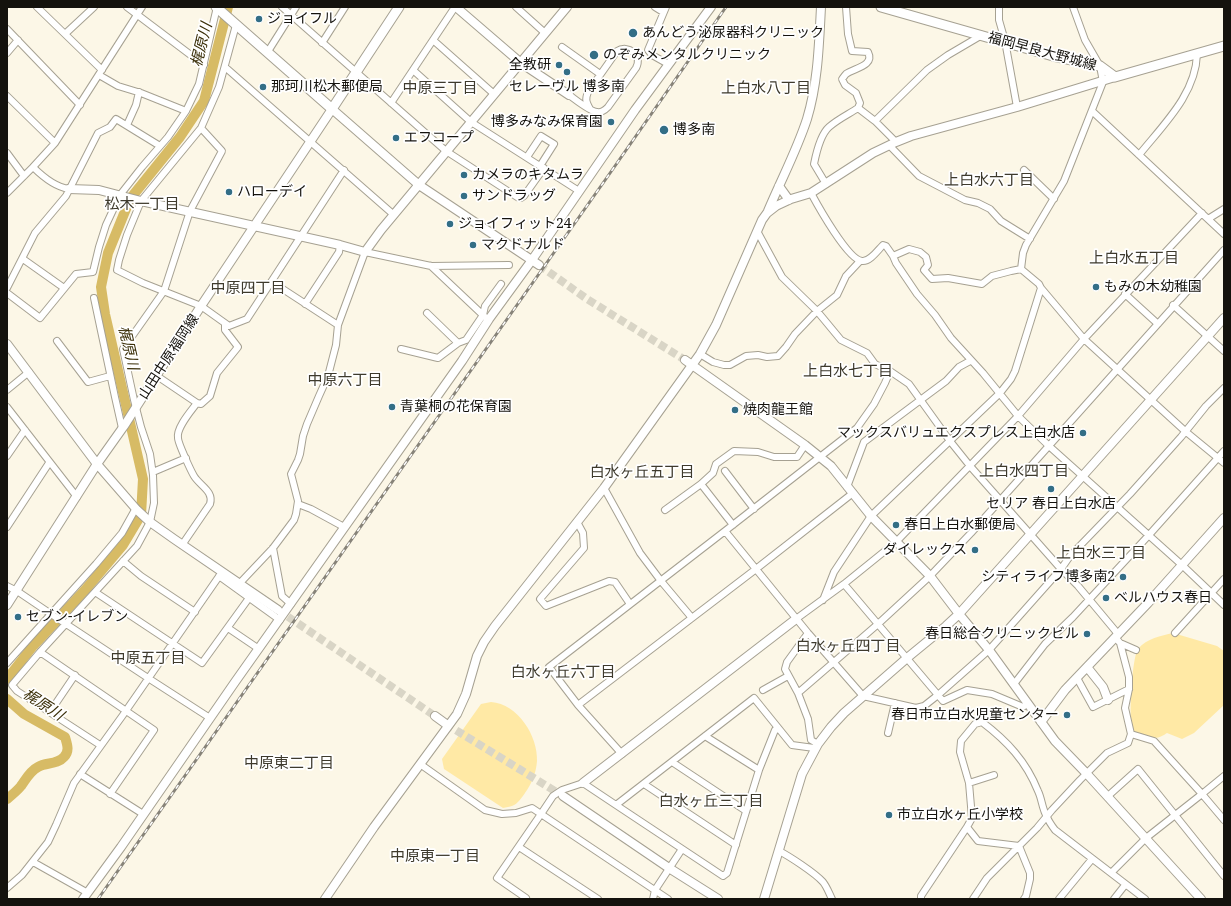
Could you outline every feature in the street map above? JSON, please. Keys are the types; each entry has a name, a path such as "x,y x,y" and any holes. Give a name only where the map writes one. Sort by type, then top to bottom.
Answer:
{"main road":[{"path":"217,8 332,109 399,7"},
{"name":"福岡早良大野城線","path":"881,7 1053,56 1100,66 1114,77 1224,46"}],"street":[{"path":"37,7 101,72 118,86 186,110"},
{"path":"65,34 94,7"},
{"path":"127,7 204,65"},
{"path":"7,193 55,143 142,7"},
{"path":"282,7 446,151 517,197 521,198 524,196 542,167 554,144 541,136 527,158"},
{"path":"267,53 296,7"},
{"path":"322,43 345,7"},
{"path":"391,103 455,7 520,62 590,109 596,112 603,111 608,107 636,68 639,63 639,58 626,48 621,48 616,51 588,92 586,103 590,109"},
{"path":"516,7 545,33"},
{"path":"240,584 273,548 291,525 296,514 298,504 291,474 300,454 306,424 328,376 336,345 338,325 365,252 376,236 446,151 472,122 520,62 567,7"},
{"path":"655,7 664,10 648,50 652,55 668,64"},
{"path":"401,349 438,358 466,340 535,262 578,191 668,64 711,7"},
{"path":"325,899 374,827 457,714 466,694 484,642 495,626 604,488 700,354 716,325 757,231 779,186 808,117 816,74 822,7"},
{"path":"826,184 814,164 821,141 828,128 858,108 860,103 856,93 845,85 842,79 846,74 864,65 870,60 868,52 852,51 848,34 846,7"},
{"path":"1021,270 1023,253 1064,181 1103,82 1100,66 1085,40 1073,7"},
{"path":"7,293 40,318 76,274 93,272 106,225 120,195 129,182 168,137 186,110 199,84 217,8"},
{"path":"1000,8 999,20 1017,107"},
{"path":"234,23 225,67 219,87 201,128 142,201 127,235 117,270 201,306 229,326 247,319 344,170"},
{"path":"7,29 80,105"},
{"path":"875,121 927,70 948,55 982,35"},
{"path":"7,53 18,40"},
{"path":"433,40 494,94"},
{"path":"562,47 600,74"},
{"path":"1139,155 1176,111 1194,72 1197,54"},
{"path":"225,67 394,215"},
{"path":"413,70 472,122 578,191"},
{"path":"767,213 776,206 789,200 811,193 873,153 910,136 1017,107 1103,82 1114,77"},
{"path":"127,125 136,105 138,92"},
{"path":"569,95 583,95 588,92"},
{"path":"7,96 55,143"},
{"path":"858,108 875,121 919,176 965,200 978,203 990,209 1001,221 1030,240"},
{"path":"332,109 419,185 535,262"},
{"name":"山田中原福岡線","path":"7,605 97,464 157,376 201,306 332,109"},
{"path":"1092,111 1224,234"},
{"path":"7,288 35,233 66,196 98,134 110,127 116,119 160,146"},
{"path":"100,745 17,691 12,685 66,623 137,546 149,521 154,503 153,472 150,454 134,410 123,349 164,291 190,211 222,151 201,128"},
{"path":"7,153 24,176"},
{"path":"33,167 53,184 69,189 99,190 431,266 508,265"},
{"path":"1024,170 1054,199"},
{"path":"779,186 789,200"},
{"path":"811,193 834,232 854,258 860,261 866,260 870,258 883,244 886,246 917,294 970,360 983,373 1018,416 1224,605"},
{"path":"1208,219 1224,209"},
{"path":"526,899 497,878 553,796 562,790 583,783 796,619 844,584 896,542 1018,416 1084,339 1202,213"},
{"path":"757,231 782,277 817,311 841,340 867,353 875,364 890,371 909,384 970,466 1030,535 1078,586 1118,638 1136,650"},
{"path":"305,304 319,280 339,252 340,245"},
{"path":"893,256 908,249 920,252 926,257 928,265 924,270 932,279 948,278 982,284 992,276 1010,271 1021,270 1039,284 1084,339 1185,431 1224,464"},
{"path":"798,693 878,624 930,576 983,520 1224,250"},
{"path":"22,259 64,288"},
{"path":"700,354 713,362 724,365 730,364 746,356 778,356 795,334 817,311 837,295 846,276 860,261"},
{"path":"431,266 486,317"},
{"path":"272,282 338,325"},
{"path":"33,862 85,896 121,847 258,649 462,361 486,317 485,306 500,284"},
{"path":"823,600 834,572 871,516 1006,387 1015,371 1041,288"},
{"path":"1125,294 1158,324"},
{"path":"94,298 110,376 123,427"},
{"path":"1174,305 1224,350"},
{"path":"427,313 458,344"},
{"path":"764,899 802,774 816,746 840,718 863,696 959,614 1224,318"},
{"path":"157,376 197,403 202,404 210,396 217,373 238,347 224,330 225,324"},
{"path":"57,341 88,382 110,376"},
{"path":"7,344 97,464 136,509 149,521 280,620"},
{"path":"684,360 805,445 831,466 871,516 930,576 1014,684 1055,741 1108,796 1201,899"},
{"path":"578,705 756,569 850,490 864,442 946,381 959,367 970,360"},
{"path":"622,754 578,705 549,666 661,581 857,428 874,404 890,371"},
{"path":"7,390 29,372"},
{"path":"725,531 796,619 863,696 916,708 924,706 988,650 1061,569 1070,556 1149,474 1206,406 1224,388"},
{"path":"182,545 212,499 209,493 194,476 177,438 184,420 197,403"},
{"path":"7,407 76,497"},
{"path":"7,456 25,430"},
{"path":"665,510 701,484 713,473 716,464 734,451 758,452 774,457 796,457 805,445"},
{"path":"1014,684 1045,644 1089,600 1224,451"},
{"path":"153,472 186,458"},
{"path":"7,527 49,463"},
{"path":"725,470 754,509"},
{"path":"701,484 733,525"},
{"path":"604,488 640,553 692,618"},
{"path":"298,504 311,509 344,527"},
{"path":"7,663 122,533 136,509"},
{"path":"1041,722 1065,690 1118,638 1224,518"},
{"path":"577,522 583,533 584,548 540,599 546,606 609,581 615,582 630,604"},
{"path":"273,548 282,596 291,604"},
{"path":"123,561 142,576 195,612"},
{"path":"221,574 240,584 278,610"},
{"path":"7,888 22,875 48,842 74,783 221,574"},
{"path":"1175,633 1224,579"},
{"path":"844,584 943,701 967,690 992,694 1022,706 1028,703"},
{"path":"7,586 17,590 51,614 210,718"},
{"path":"95,592 202,664 249,598"},
{"path":"228,628 258,649"},
{"path":"808,633 787,662 785,669 798,693 808,719 811,740 816,746"},
{"path":"973,899 987,878 1037,828 1046,816 1107,753 1128,743 1131,734 1125,708 1129,689 1129,677 1118,638"},
{"path":"40,652 154,730 110,794"},
{"path":"1087,667 1103,687 1108,700"},
{"path":"50,712 75,675"},
{"path":"763,690 788,676"},
{"path":"1077,678 1093,707 1129,689"},
{"path":"616,805 754,698 792,745 816,746"},
{"path":"888,733 895,703"},
{"path":"434,716 446,724"},
{"path":"921,899 921,896 972,818 968,783 960,752 961,741 975,724 982,722 1001,736 1015,751 1030,773 1038,791 1046,816 1055,830 1145,899"},
{"path":"583,783 723,876 727,873 759,770 775,730 779,729"},
{"path":"1131,734 1154,741 1224,820"},
{"path":"704,736 759,770"},
{"path":"672,762 746,811"},
{"path":"420,764 486,810 502,814 516,814 532,808 668,899"},
{"path":"1108,796 1138,769 1224,876"},
{"path":"80,774 143,814"},
{"path":"968,783 994,775"},
{"path":"1111,874 1146,838 1176,816 1224,776"},
{"path":"644,784 736,845"},
{"path":"563,796 669,868 718,899"},
{"path":"967,827 978,841 1019,846"},
{"path":"1019,846 1030,873 1030,879 1024,899"},
{"path":"519,847 598,899"},
{"path":"653,899 655,890 682,849"},
{"path":"779,851 788,855 822,881 832,899"},
{"path":"1059,899 1092,858"},
{"path":"1114,899 1125,885"}],"shaded area":[{"path":"1173,633 1217,646 1224,651 1224,705 1194,733 1182,739 1167,733 1157,738 1140,735 1133,731 1131,716 1131,690 1136,654 1138,649 1146,642 1154,638"},
{"path":"491,702 501,704 518,715 530,732 536,751 536,770 527,789 516,804 503,808 444,769 442,759 481,704"}],"waterway":[{"name":"梶原川","path":"7,679 33,646 86,589 123,545 141,515 143,479 105,314 101,287 108,253 130,199 180,137 204,101 228,7"},
{"name":"梶原川","path":"7,699 24,714 65,737 68,747 66,755 61,760 41,765 35,769 28,775 19,788 7,799"}],"tunnel":[{"path":"539,265 587,299 685,360"},
{"path":"278,610 435,716"},
{"path":"446,724 563,796"}],"railway":[{"path":"98,899 726,7"}],"place":[{"name":"ジョイフル","path":"259,19"},
{"name":"あんどう泌尿器科クリニック","path":"633,33"},
{"name":"のぞみメンタルクリニック","path":"594,55"},
{"name":"全教研","path":"559,65"},
{"name":"セレーヴル 博多南","path":"567,72"},
{"name":"那珂川松木郵便局","path":"263,87"},
{"name":"博多みなみ保育園","path":"611,122"},
{"name":"博多南","path":"664,130"},
{"name":"エフコープ","path":"396,138"},
{"name":"カメラのキタムラ","path":"464,175"},
{"name":"ハローデイ","path":"229,192"},
{"name":"サンドラッグ","path":"464,196"},
{"name":"ジョイフィット24","path":"450,224"},
{"name":"マクドナルド","path":"473,245"},
{"name":"もみの木幼稚園","path":"1096,287"},
{"name":"青葉桐の花保育園","path":"392,407"},
{"name":"焼肉龍王館","path":"735,410"},
{"name":"マックスバリュエクスプレス上白水店","path":"1083,433"},
{"name":"セリア 春日上白水店","path":"1051,489"},
{"name":"春日上白水郵便局","path":"896,525"},
{"name":"ダイレックス","path":"975,550"},
{"name":"シティライフ博多南2","path":"1123,577"},
{"name":"ベルハウス春日","path":"1106,598"},
{"name":"セブン-イレブン","path":"18,617"},
{"name":"春日総合クリニックビル","path":"1087,634"},
{"name":"春日市立白水児童センター","path":"1067,715"},
{"name":"市立白水ヶ丘小学校","path":"889,815"}],"district":[{"name":"中原三丁目","path":"440,89"},
{"name":"上白水八丁目","path":"766,89"},
{"name":"上白水六丁目","path":"989,181"},
{"name":"松木一丁目","path":"142,205"},
{"name":"上白水五丁目","path":"1134,259"},
{"name":"中原四丁目","path":"248,289"},
{"name":"上白水七丁目","path":"848,372"},
{"name":"中原六丁目","path":"345,381"},
{"name":"上白水四丁目","path":"1024,472"},
{"name":"白水ヶ丘五丁目","path":"642,473"},
{"name":"上白水三丁目","path":"1101,554"},
{"name":"白水ヶ丘四丁目","path":"848,647"},
{"name":"中原五丁目","path":"148,659"},
{"name":"白水ヶ丘六丁目","path":"563,673"},
{"name":"中原東二丁目","path":"289,764"},
{"name":"白水ヶ丘三丁目","path":"711,802"},
{"name":"中原東一丁目","path":"435,857"}]}
